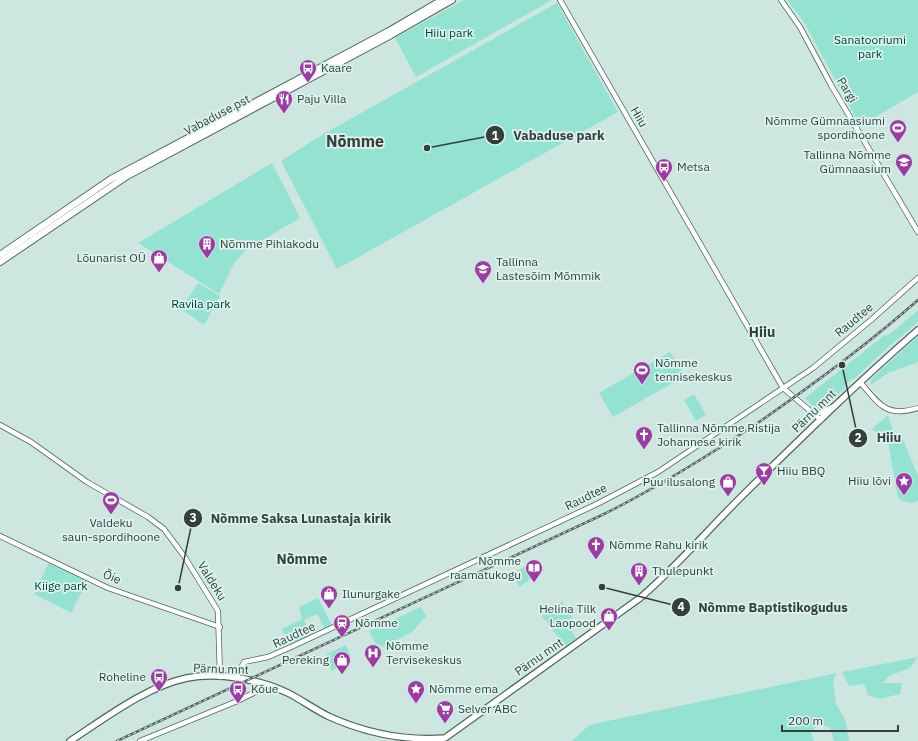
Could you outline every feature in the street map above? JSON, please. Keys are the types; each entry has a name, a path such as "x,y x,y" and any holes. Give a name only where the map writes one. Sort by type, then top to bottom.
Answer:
{"highway":[{"name":"Vabaduse pst","path":"0,255 110,179 389,31 442,0"},
{"name":"Vabaduse pst","path":"0,262 127,176 391,35 452,0"}],"main road":[{"name":"Pärnu mnt","path":"70,741 158,689 188,678 236,678 270,685 330,717 363,729 408,739 446,740 640,598 662,578 740,498 860,382 918,330"}],"street":[{"name":"Hiiu","path":"560,0 783,388 821,420"},
{"name":"Pargi","path":"781,0 800,27 832,85 918,232"},
{"name":"Raudtee","path":"236,678 244,662 268,657 291,647 597,504 658,472 813,368 918,278"},
{"path":"860,382 875,399 889,410 902,412 918,408"},
{"path":"812,413 820,414 836,406"},
{"name":"Valdeku","path":"0,425 31,442 87,482 158,524 184,556 218,611 220,627 220,678"},
{"name":"Õie","path":"0,536 108,588 220,627"},
{"path":"140,741 235,702 270,685"}],"green space":[{"name":"Hiiu park","path":"464,0 552,0 416,77 395,38"},
{"name":"Sanatooriumi park","path":"787,0 918,0 918,92 860,126 804,22"},
{"path":"557,3 618,112 337,269 281,161 320,136"},
{"path":"272,163 300,218 247,249 234,263 219,294 138,243"},
{"name":"Ravila park","path":"198,283 220,296 204,325 181,309"},
{"path":"918,310 918,322 856,377 845,384 845,388 823,409 817,410 805,398 885,335 889,335"},
{"path":"918,336 918,362 888,373 871,385 871,379"},
{"name":"Nõmme tennisekeskus","path":"670,352 685,376 613,417 599,393"},
{"path":"694,394 706,415 696,421 684,400"},
{"path":"888,415 896,440 903,440 918,476 918,501 912,503 898,498 888,442 872,429"},
{"name":"Kiige park","path":"50,560 89,578 71,613 34,594"},
{"path":"527,566 534,576 520,587 511,574"},
{"path":"318,598 333,627 326,631 317,614 304,620 312,637 291,647 282,629 302,619 299,607"},
{"path":"562,601 572,617 566,622 576,638 565,646 542,616"},
{"path":"421,607 426,616 412,632 384,647 375,643 369,631"},
{"path":"346,645 351,656 347,659 348,663 331,671 326,654"},
{"path":"918,657 910,668 889,676 883,683 902,683 900,694 880,699 868,695 864,684 849,686 842,672"},
{"path":"837,673 833,680 836,704 845,719 849,741 834,741 830,727 818,725 811,732 814,741 572,741 588,726 598,723"}],"railway":[{"path":"117,741 602,515 643,494 740,435 780,408 860,348 918,300"}],"place":[{"name":"Kaare","path":"308,83"},
{"name":"Paju Villa","path":"284,114"},
{"name":"Nõmme Gümnaasiumi spordihoone","path":"898,143"},
{"name":"Vabaduse park","path":"427,148"},
{"name":"Tallinna Nõmme Gümnaasium","path":"904,177"},
{"name":"Metsa","path":"664,182"},
{"name":"Nõmme Pihlakodu","path":"207,259"},
{"name":"Lõunarist OÜ","path":"159,273"},
{"name":"Tallinna Lastesõim Mõmmik","path":"483,284"},
{"name":"Hiiu","path":"842,365"},
{"name":"Nõmme tennisekeskus","path":"642,385"},
{"name":"Tallinna Nõmme Ristija Johannese kirik","path":"644,450"},
{"name":"Hiiu BBQ","path":"764,486"},
{"name":"Hiiu lõvi","path":"904,496"},
{"name":"Puu ilusalong","path":"728,497"},
{"name":"Valdeku saun-spordihoone","path":"111,515"},
{"name":"Nõmme Rahu kirik","path":"596,560"},
{"name":"Nõmme raamatukogu","path":"534,583"},
{"name":"Thulepunkt","path":"639,586"},
{"name":"Nõmme Baptistikogudus","path":"602,587"},
{"name":"Nõmme Saksa Lunastaja kirik","path":"178,588"},
{"name":"Ilunurgake","path":"329,609"},
{"name":"Helina Tilk Laopood","path":"609,631"},
{"name":"Nõmme","path":"342,638"},
{"name":"Nõmme Tervisekeskus","path":"373,668"},
{"name":"Pereking","path":"342,675"},
{"name":"Roheline","path":"159,692"},
{"name":"Kõue","path":"238,704"},
{"name":"Nõmme ema","path":"416,704"},
{"name":"Selver ABC","path":"445,724"}],"district":[{"name":"Nõmme","path":"355,141"},
{"name":"Hiiu","path":"762,332"},
{"name":"Nõmme","path":"302,559"}]}
